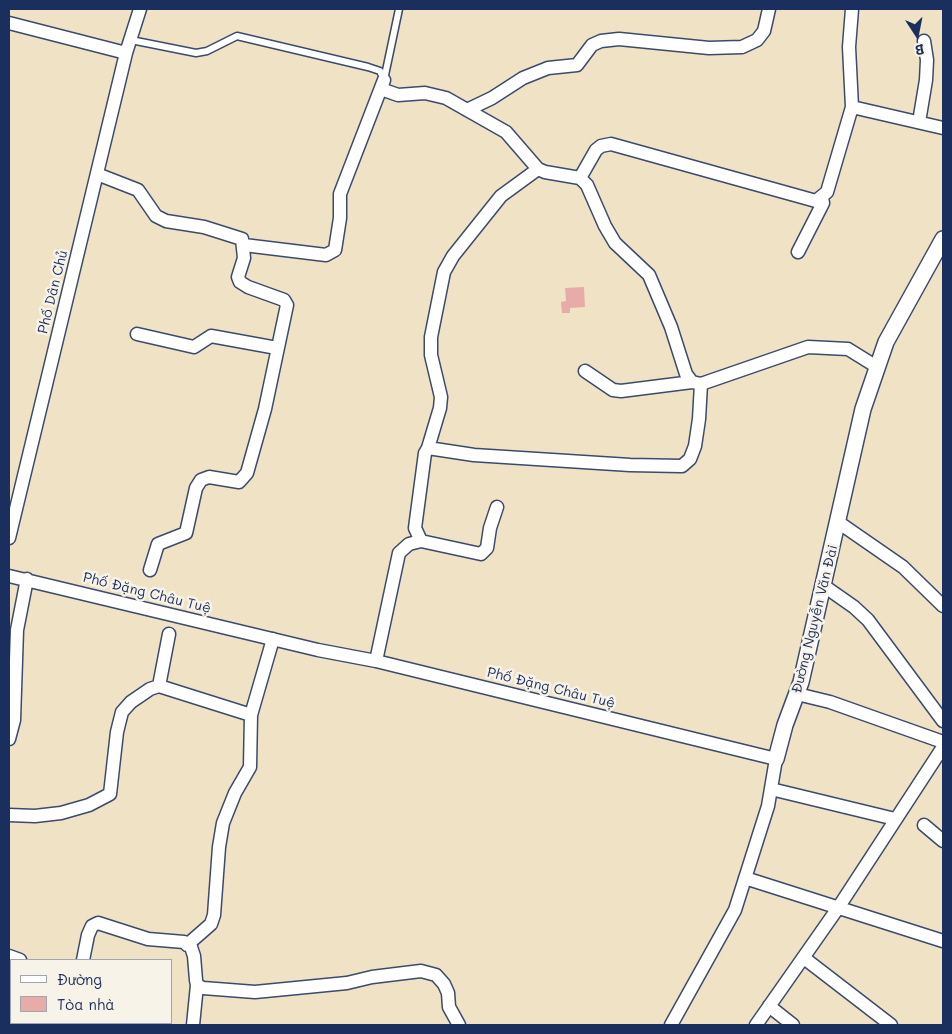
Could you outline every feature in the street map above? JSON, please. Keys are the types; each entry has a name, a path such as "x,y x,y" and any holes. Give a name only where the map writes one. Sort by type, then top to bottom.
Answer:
{"street":[{"name":"Phố Dân Chủ","path":"9,538 126,53 140,9"},
{"path":"467,110 492,98 523,78 548,68 577,65 592,45 601,41 619,40 709,48 742,47 758,40 764,31 769,9"},
{"path":"580,178 596,150 601,146 611,144 808,199 816,201 822,198 827,192 852,107 849,47 852,9"},
{"path":"9,23 126,53"},
{"path":"919,122 926,80 927,60 924,41"},
{"path":"244,245 326,255 334,250 340,218 340,194 382,84 398,95 425,92 446,98 506,132 538,169 580,178 587,185 605,226 615,243 649,275 671,328 686,374 697,383 699,419 695,446 690,459 682,466 630,465 474,455 428,448"},
{"path":"852,107 943,128"},
{"path":"421,541 415,528 425,453 440,408 441,397 432,354 431,337 444,272 454,256 501,196 538,169"},
{"path":"97,174 138,190 156,216 166,221 242,239 244,258 238,277 240,282 248,287 284,300 287,306 265,409 247,473 239,482 209,477 201,480 196,488 186,533 158,544 150,570"},
{"path":"798,252 823,203 822,198"},
{"name":"Đường Nguyễn Văn Đài","path":"671,1025 735,910 768,806 776,759 797,694 824,586 863,409 886,342 943,239"},
{"path":"137,334 194,346 211,336 278,348"},
{"path":"586,371 612,390 621,391 697,383 808,347 848,349 877,367"},
{"path":"376,661 400,553 409,544 421,541 481,554 487,548 490,528 497,507"},
{"path":"838,522 904,567 943,606"},
{"name":"Phố Đặng Châu Tuệ","path":"9,576 318,650 376,661 776,759"},
{"path":"9,739 14,720 17,630 27,579"},
{"path":"824,586 854,607 868,620 943,721"},
{"path":"159,686 169,634"},
{"path":"188,945 211,924 214,915 219,847 223,823 235,792 250,767 251,715 275,640"},
{"path":"9,814 35,816 61,813 89,805 110,794 117,732 122,712 130,702 159,686 251,715"},
{"path":"797,694 830,702 943,742"},
{"path":"756,1025 838,908 943,747"},
{"path":"771,789 895,819"},
{"path":"924,825 943,841"},
{"path":"745,878 943,941"},
{"path":"83,959 88,935 92,926 98,923 148,939 184,942 188,945 194,956 197,985 193,1025"},
{"path":"804,958 891,1025"},
{"path":"197,985 203,988 255,992 346,983 372,977 421,972 436,975 444,984 448,993 449,1007 459,1025"},
{"path":"769,1006 793,1025"}],"lane":[{"path":"382,84 399,9"},
{"path":"131,40 196,53 207,51 237,36 368,67 380,71 382,84"}],"building":[{"path":"584,287 585,307 570,308 570,313 562,313 561,302 566,301 565,288"}]}
